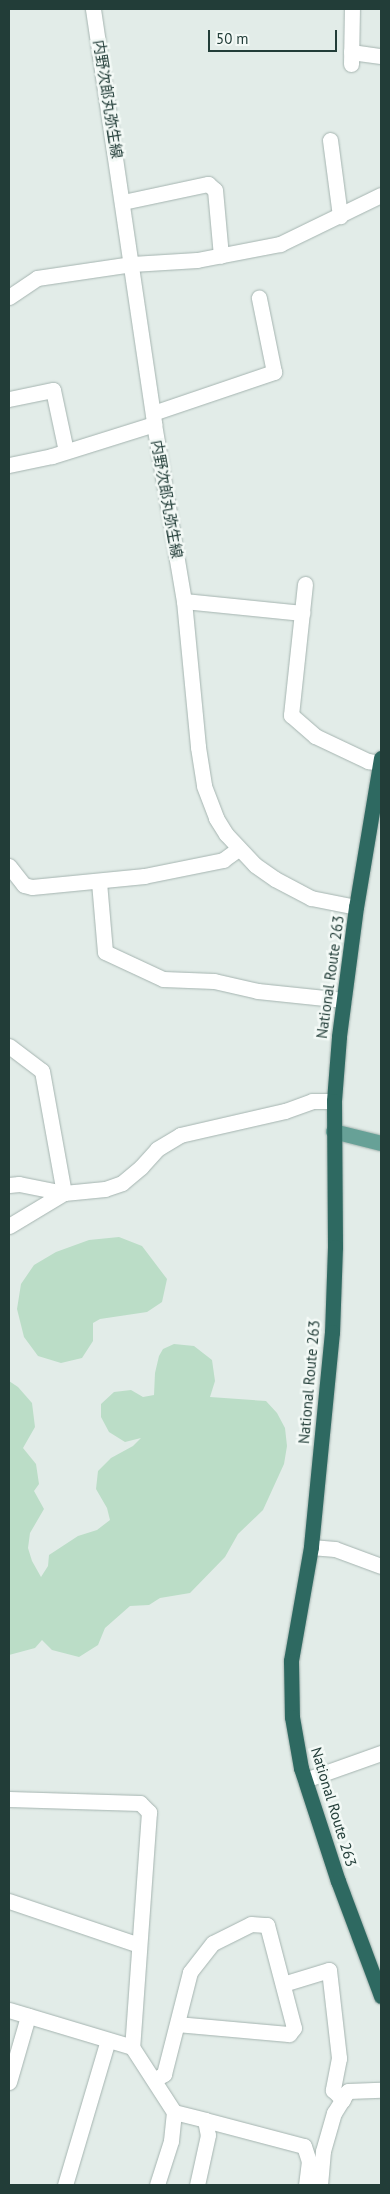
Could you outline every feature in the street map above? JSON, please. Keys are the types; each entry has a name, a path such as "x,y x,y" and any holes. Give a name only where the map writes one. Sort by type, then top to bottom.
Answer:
{"highway":[{"name":"National Route 263","path":"381,761 356,908 344,1000 334,1100 332,1332 311,1547 291,1661 292,1717 305,1780 338,1881 381,1996"}],"main road":[{"path":"333,1131 381,1143"}],"street":[{"name":"内野次郎丸弥生線","path":"93,9 123,202 153,419 184,601 198,747 204,786 216,818 238,849 275,879 311,898 356,908"},
{"path":"352,9 351,58 381,56"},
{"path":"330,140 340,216"},
{"path":"123,202 208,184 214,190 221,256"},
{"path":"9,297 37,278 132,264 221,256 280,244 381,196"},
{"path":"9,465 66,452 274,372 259,298"},
{"path":"9,398 53,390 66,452"},
{"path":"305,584 292,715 315,736 368,761 381,761"},
{"path":"184,601 302,613"},
{"path":"9,866 24,885 32,887 144,876 223,860 238,849"},
{"path":"98,882 105,952 163,979 214,981 258,990 344,1000"},
{"path":"9,1046 42,1071 64,1193"},
{"path":"9,1185 20,1184 64,1193 105,1189 122,1183 141,1167 157,1149 180,1135 275,1114 312,1101 334,1100"},
{"path":"9,1226 64,1193"},
{"path":"311,1547 335,1549 381,1566"},
{"path":"305,1780 381,1753"},
{"path":"9,1799 140,1803 149,1812 132,2047 174,2112 171,2141 158,2185"},
{"path":"9,1900 139,1945"},
{"path":"154,2080 164,2074 190,1972 213,1943 251,1924 267,1925 294,2028 289,2034 178,2024"},
{"path":"283,1984 329,1970 339,2058 333,2090 343,2100"},
{"path":"9,2010 132,2047"},
{"path":"9,2082 28,2016"},
{"path":"65,2185 108,2040"},
{"path":"320,2185 323,2151 334,2113 348,2091 381,2090"},
{"path":"174,2112 304,2146 309,2161 306,2185"},
{"path":"197,2185 208,2135 205,2120"}],"green space":[{"path":"119,1237 142,1246 167,1279 162,1302 147,1312 100,1319 93,1323 93,1341 82,1358 61,1363 38,1356 24,1337 17,1309 21,1284 34,1265 56,1252 89,1240"},
{"path":"174,1344 194,1346 212,1360 215,1381 210,1397 266,1401 277,1413 285,1428 287,1446 284,1464 263,1510 238,1534 225,1557 190,1593 160,1598 149,1605 130,1606 105,1628 98,1645 79,1657 52,1650 42,1640 35,1648 9,1655 9,1381 18,1387 32,1403 35,1427 23,1448 36,1464 39,1484 34,1491 44,1509 30,1533 28,1548 32,1561 41,1577 48,1566 49,1555 78,1536 97,1530 110,1520 107,1508 96,1489 98,1471 111,1458 133,1446 141,1438 125,1442 109,1432 101,1417 101,1404 114,1392 131,1390 143,1397 154,1395 155,1373 159,1356 163,1349"}]}
